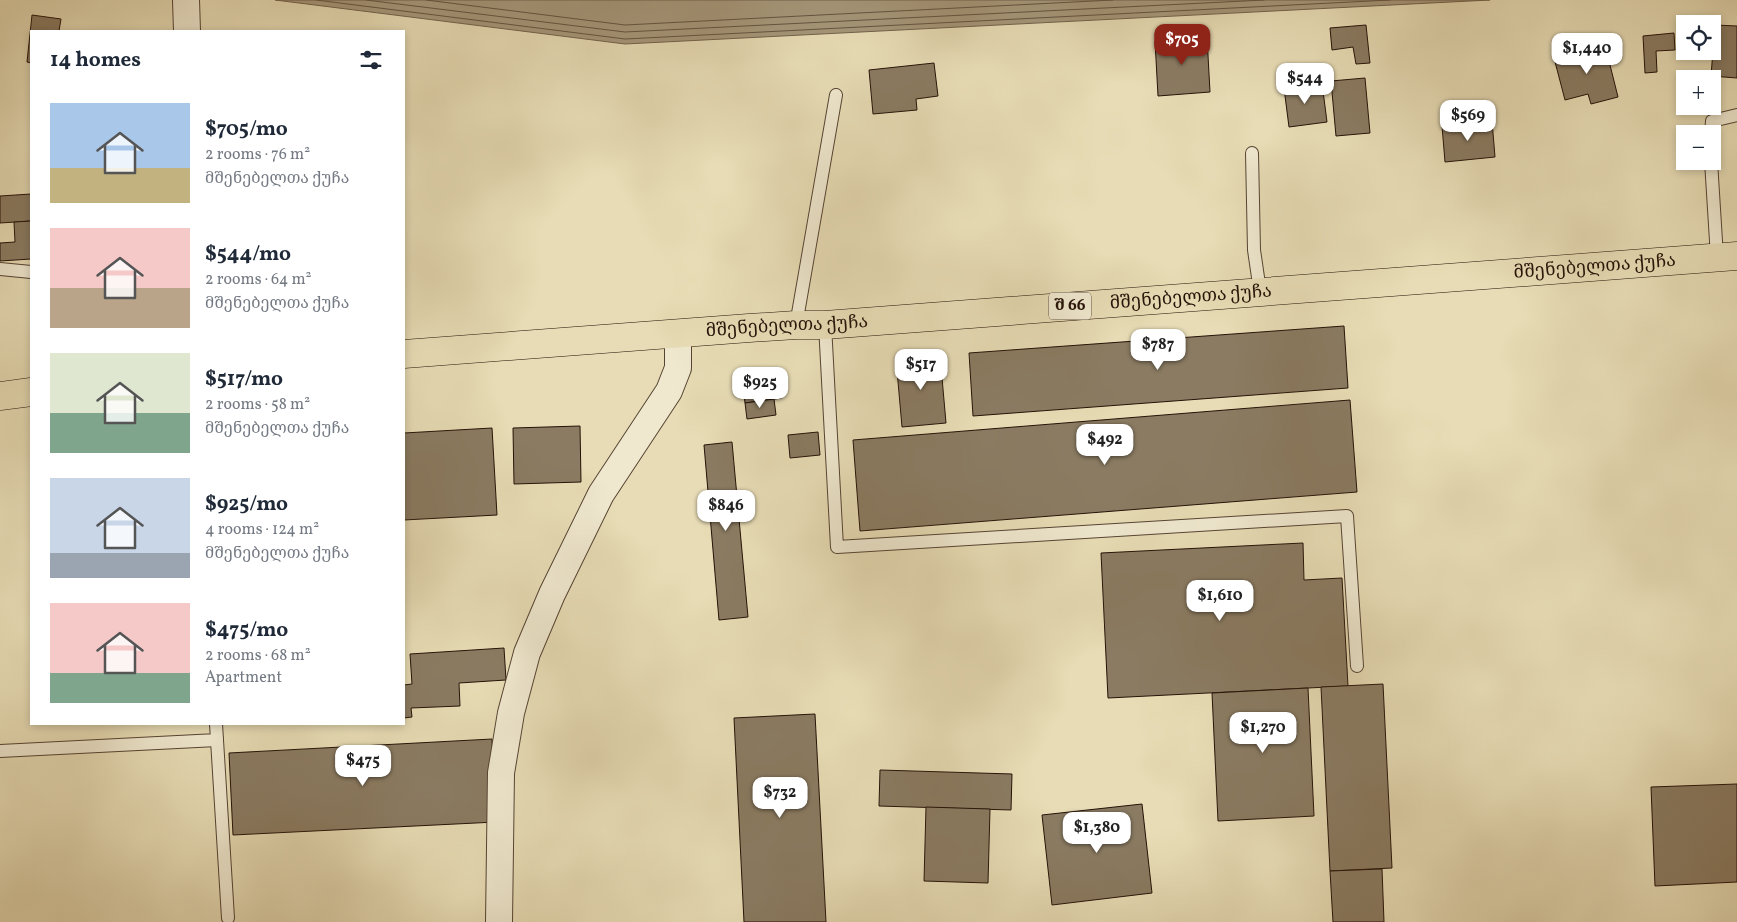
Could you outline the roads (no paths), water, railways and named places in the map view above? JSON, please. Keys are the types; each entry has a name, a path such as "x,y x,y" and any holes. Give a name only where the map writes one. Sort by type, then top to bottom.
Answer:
{"main road":[{"name":"მშენებელთა ქუჩა","path":"405,354 796,325 825,325 1727,257"},
{"path":"0,396 30,392"}],"street":[{"path":"186,0 187,30"},
{"path":"499,922 501,773 512,713 527,653 552,594 601,494 669,391 678,368 678,334"}],"lane":[{"path":"796,325 836,95"},
{"path":"1711,125 1712,121 1737,115"},
{"path":"1252,153 1254,250 1260,291"},
{"path":"1712,170 1727,257"},
{"path":"0,269 30,272"},
{"path":"825,325 837,547 1346,516 1357,666"},
{"path":"216,725 228,918"},
{"path":"0,751 217,740"}],"water":[{"path":"275,0 1490,0 625,44"}]}
